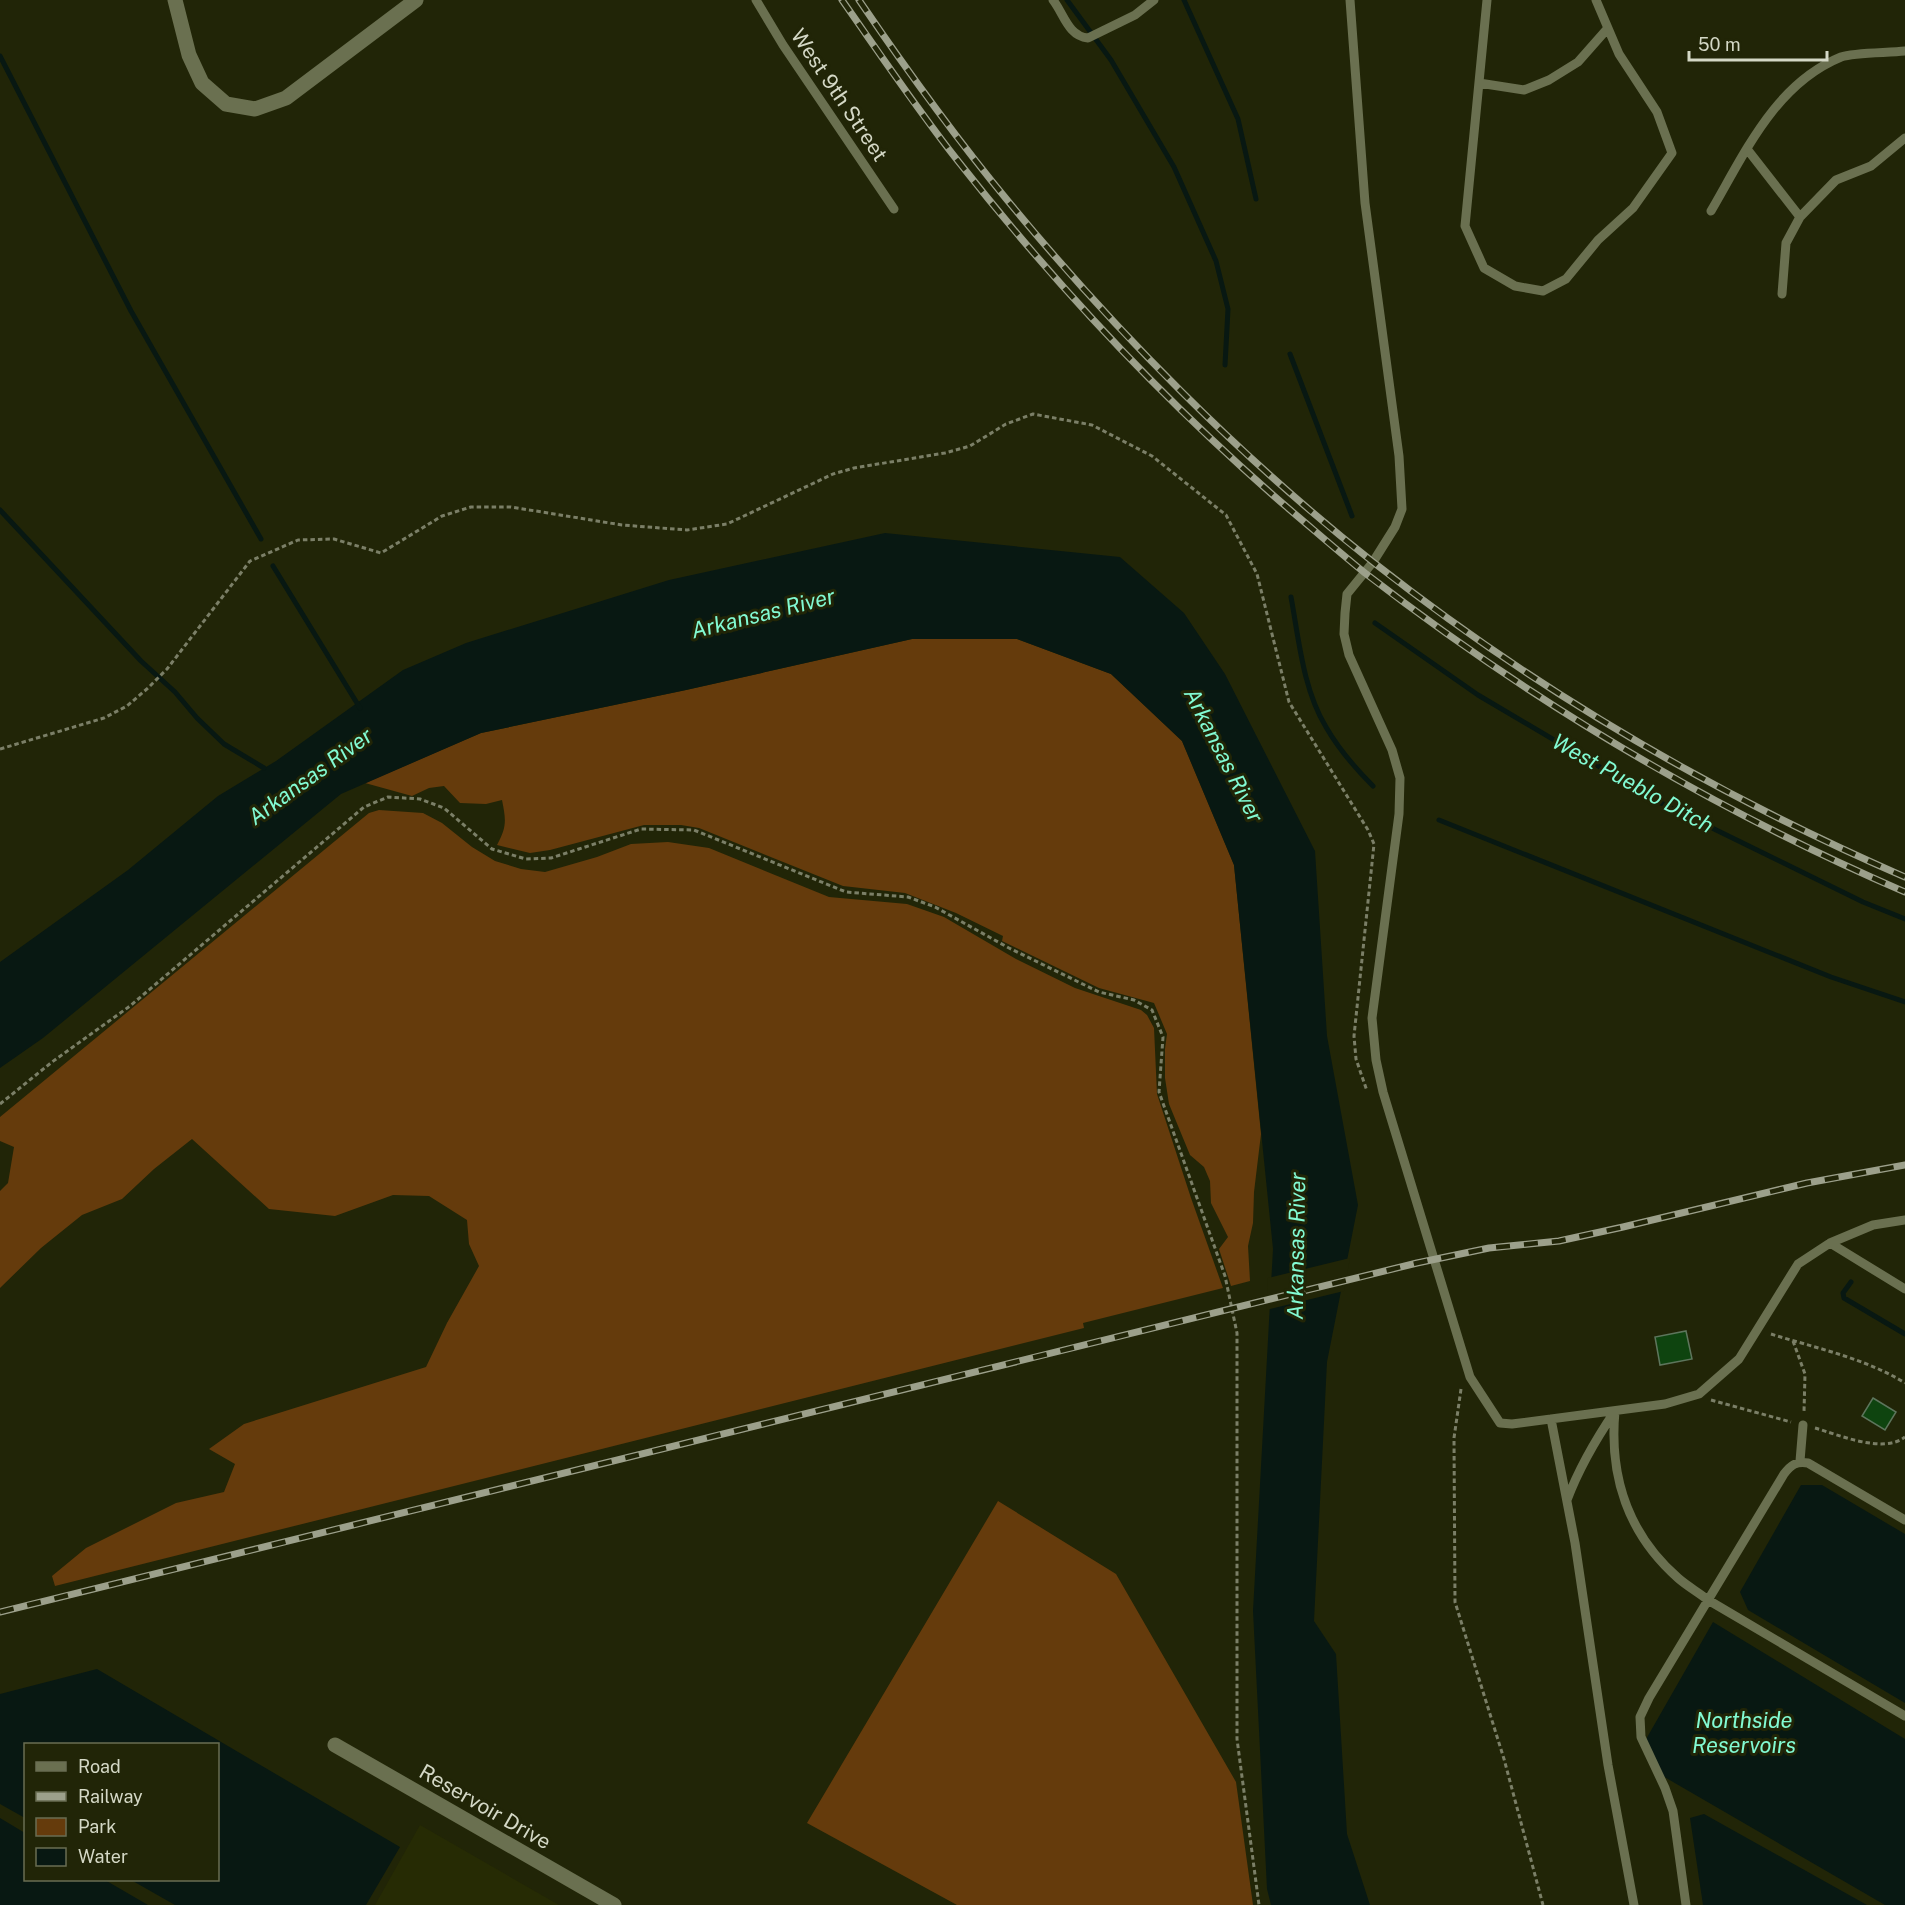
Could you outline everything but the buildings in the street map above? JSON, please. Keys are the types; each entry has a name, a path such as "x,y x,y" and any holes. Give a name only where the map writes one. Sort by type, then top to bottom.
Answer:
{"street":[{"path":"175,0 189,55 202,83 226,104 255,109 286,98 416,0"},
{"name":"Reservoir Drive","path":"335,1745 614,1905"}],"lane":[{"name":"West 9th Street","path":"756,0 783,45 894,208"},
{"path":"1053,0 1069,27 1081,37 1088,38 1135,15 1154,0"},
{"path":"1350,0 1365,203 1399,456 1402,510 1395,527 1373,562 1347,594 1344,613 1344,634 1349,656 1392,750 1400,778 1399,814 1372,1018 1376,1060 1383,1092 1470,1377 1500,1423 1512,1424 1665,1404 1699,1394 1739,1359 1798,1264 1830,1243 1873,1225 1905,1220"},
{"path":"1487,0 1465,226 1484,267 1515,286 1543,291 1566,279 1598,240 1633,208 1672,153 1656,112 1619,54 1596,0"},
{"path":"1479,83 1524,90 1549,80 1578,62 1608,28"},
{"path":"1711,211 1766,117 1802,79 1843,57 1905,51"},
{"path":"1782,294 1786,243 1800,217 1836,180 1871,166 1905,138"},
{"path":"1747,149 1800,217"},
{"path":"1830,1243 1905,1289"},
{"path":"1567,1500 1587,1454 1616,1411"},
{"path":"1616,1411 1613,1431 1615,1467 1636,1527 1653,1552 1678,1578 1708,1600 1905,1716"},
{"path":"1551,1419 1575,1543 1608,1765 1634,1905"},
{"path":"1800,1461 1803,1425"},
{"path":"1686,1905 1673,1810 1641,1737 1640,1717 1648,1698 1792,1464 1800,1461 1808,1462 1905,1520"}],"path":[{"path":"0,749 104,718 127,706 167,669 250,561 298,540 334,539 381,553 442,516 471,507 511,507 622,525 687,530 727,524 833,474 854,468 945,453 970,446 1006,424 1033,414 1092,425 1152,456 1226,515 1257,574 1289,702 1368,830 1374,844 1353,1036 1356,1059 1370,1100"},
{"path":"0,1104 52,1062 130,1006 364,807 388,797 420,800 444,808 492,849 526,859 551,858 641,829 694,830 846,892 908,897 935,907 1009,948 1099,992 1134,1000 1152,1010 1163,1038 1159,1092 1225,1276 1238,1333 1237,1739 1259,1905"},
{"path":"1758,1329 1860,1362 1905,1383"},
{"path":"1793,1341 1805,1374 1803,1425"},
{"path":"1459,1378 1461,1389 1454,1438 1455,1602 1504,1759 1543,1905"}],"shaded area":[{"path":"420,1825 559,1905 375,1905"}],"green space":[{"path":"912,639 1017,639 1111,674 1182,741 1234,865 1261,1134 1253,1223 1248,1246 1250,1281 1231,1286 1219,1249 1228,1237 1211,1203 1210,1181 1204,1167 1190,1155 1169,1104 1165,1078 1167,1034 1154,1003 1099,988 1002,941 1003,936 956,913 905,893 843,886 699,828 681,825 644,825 550,850 530,853 497,845 505,823 502,800 486,804 460,803 444,786 429,788 412,796 365,783 481,733"},
{"path":"379,810 423,813 442,823 472,847 495,861 521,869 545,872 597,857 631,844 668,842 709,848 829,897 907,904 944,917 1016,959 1075,988 1141,1010 1147,1015 1154,1028 1157,1094 1223,1288 1083,1323 1084,1328 55,1586 52,1576 86,1548 176,1503 224,1492 235,1464 209,1449 244,1424 426,1367 447,1323 479,1266 469,1244 467,1220 429,1196 393,1195 335,1216 269,1209 192,1139 154,1169 122,1199 82,1215 41,1248 0,1288 0,1191 8,1183 14,1147 0,1141 0,1117 369,813"},
{"path":"998,1501 1116,1574 1236,1782 1253,1905 957,1905 807,1823"}],"water":[{"name":"Arkansas River","path":"885,533 1120,557 1184,613 1225,674 1315,851 1327,1036 1358,1205 1327,1362 1314,1621 1336,1654 1347,1834 1370,1905 1271,1905 1267,1889 1253,1611 1273,1249 1234,865 1182,741 1111,674 1017,639 912,639 481,733 341,794 43,1038 0,1068 0,962 128,870 218,796 276,761 403,670 466,643 669,580"},
{"path":"1801,1485 1822,1485 1905,1534 1905,1703 1748,1610 1740,1592"},
{"name":"Northside Reservoirs","path":"1713,1622 1905,1739 1905,1905 1885,1905 1661,1775 1645,1741"},
{"path":"97,1669 400,1847 366,1905 175,1905 133,1881 219,1881 219,1743 24,1743 24,1817 0,1804 0,1694"},
{"path":"1704,1814 1867,1905 1703,1905 1690,1818"},
{"path":"0,1818 24,1832 24,1881 107,1881 148,1905 0,1905"}],"pier":[{"path":"1350,1258 1344,1291 1266,1310 1268,1278"}],"waterway":[{"path":"1067,0 1111,60 1174,167 1216,261 1228,309 1225,365"},
{"name":"West Pueblo Ditch","path":"1184,0 1238,119 1256,199"},
{"path":"0,56 131,311 261,539"},
{"name":"West Pueblo Ditch","path":"1290,354 1352,516"},
{"path":"0,510 141,661 175,692 197,718 224,744 264,768"},
{"path":"273,566 360,708"},
{"path":"1291,597 1303,664 1318,712 1342,750 1373,786"},
{"name":"West Pueblo Ditch","path":"1375,623 1478,695 1659,802 1863,902 1905,919"},
{"path":"1439,820 1831,977 1905,1002"},
{"path":"1851,1282 1843,1293 1844,1298 1905,1334"}],"railway":[{"path":"842,0 958,161 1074,299 1200,428 1289,509 1365,573 1492,665 1625,749 1763,825 1905,892"},
{"path":"859,0 969,152 1049,250 1181,391 1275,480 1324,522 1373,562 1498,654 1629,737 1765,811 1905,877"},
{"path":"0,1612 1417,1263 1489,1248 1559,1241 1807,1183 1905,1165"}]}
